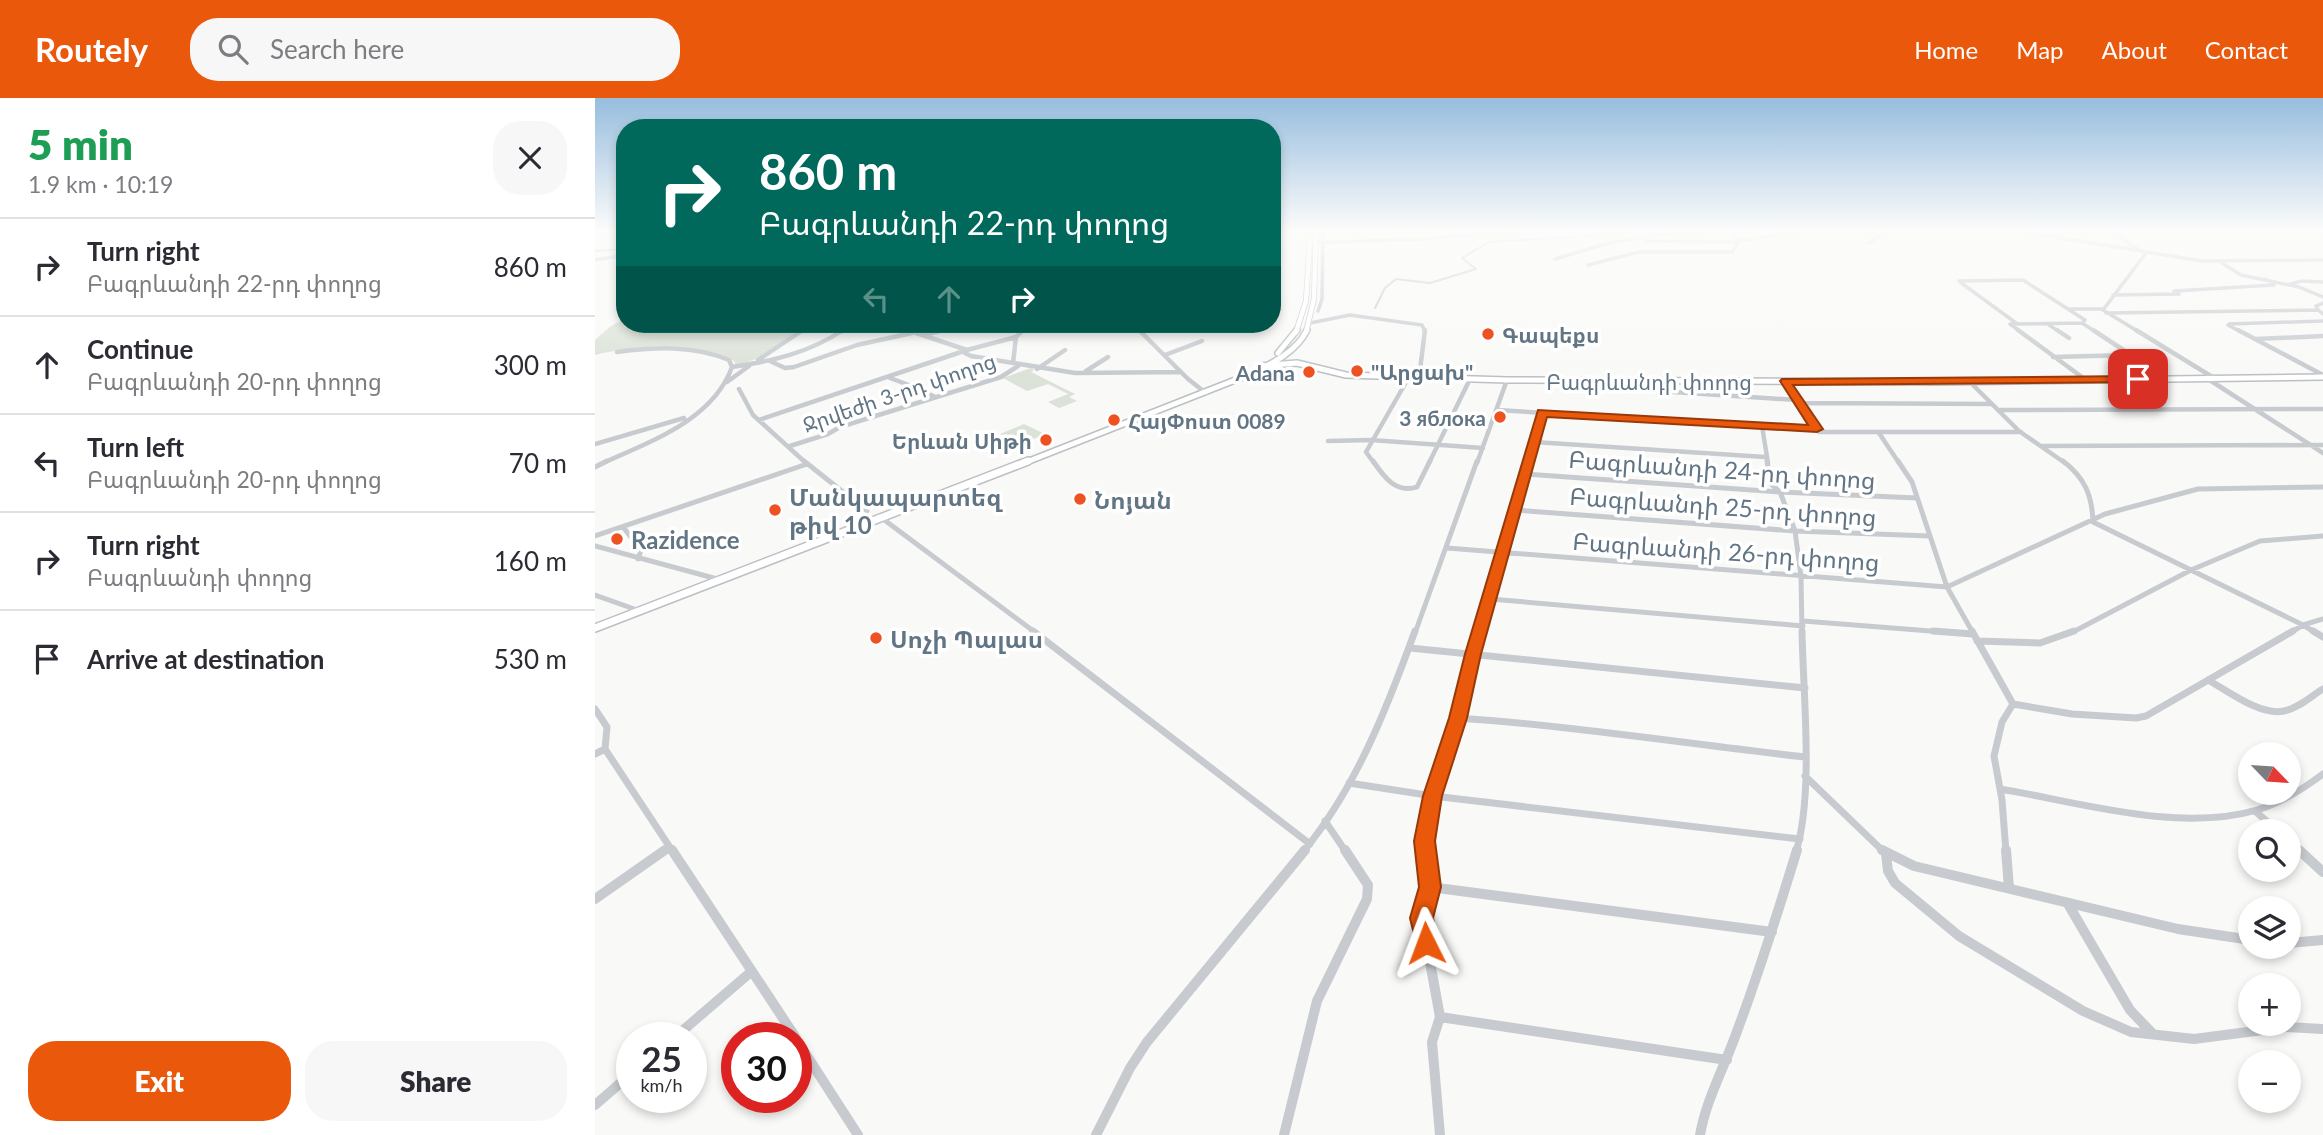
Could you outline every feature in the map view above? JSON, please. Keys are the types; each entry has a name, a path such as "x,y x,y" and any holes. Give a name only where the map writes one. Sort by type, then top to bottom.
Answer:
{"main road":[{"path":"595,627 1270,365 1290,349 1302,332 1308,278"},
{"path":"1310,323 1313,278"},
{"path":"1252,372 1285,348 1318,312"},
{"name":"Բագրևանդի փողոց","path":"1259,366 1297,363 1346,375 1507,380 1970,382 2323,376"},
{"name":"Բագրևանդի փողոց","path":"1252,372 1284,366 1312,367"}],"street":[{"path":"1318,312 1322,299 1322,278"},
{"path":"2105,311 2125,278"},
{"path":"2261,278 2323,298"},
{"path":"2113,295 2179,295 2174,291 2274,285 2265,279"},
{"path":"2018,324 1959,281 2023,280 2085,320 2082,323"},
{"path":"2288,285 2302,281 2323,282"},
{"path":"1313,291 1319,304"},
{"path":"2318,310 2316,306 2323,303"},
{"path":"2068,309 2318,310 2323,314"},
{"path":"2105,311 2214,378"},
{"path":"1310,323 1350,315 1422,325 1425,331 1419,378"},
{"path":"2323,321 2228,325 2323,376"},
{"path":"2053,357 2131,355 2082,323 2010,324 2053,357 2086,380"},
{"path":"2048,324 2069,338"},
{"path":"595,467 663,434 716,395 727,382 798,333"},
{"path":"732,368 756,361 770,361 819,346 839,333"},
{"path":"770,361 785,368 794,367 857,345 912,333 967,350"},
{"path":"924,335 932,333"},
{"path":"759,420 1023,333"},
{"path":"1141,333 1205,392"},
{"path":"2254,339 2323,336"},
{"path":"1013,363 1016,337"},
{"path":"1165,355 1202,341"},
{"path":"617,352 658,348 703,351 729,360 732,368 727,382"},
{"path":"967,350 965,353 979,359 1037,369 1181,372"},
{"path":"1037,369 1065,350"},
{"path":"1085,371 1108,356"},
{"name":"Ջրվեժի 3-րդ փողոց","path":"790,446 828,434 840,427 1001,377 1019,366"},
{"path":"888,377 909,384"},
{"path":"1409,377 1366,452 1383,474 1398,488 1406,491 1417,487 1470,379"},
{"path":"2206,378 2323,453"},
{"path":"1097,1135 1130,1068 1147,1042 1310,844 1349,783 1385,715 1507,380"},
{"path":"1669,381 1673,392 1798,402 1992,404"},
{"path":"1785,381 1819,432 2021,432"},
{"path":"1970,382 1997,412 2021,432 2060,457 2086,482 2093,498 2093,522"},
{"path":"739,389 748,408 759,420 807,464 867,511"},
{"path":"921,390 935,398"},
{"path":"1998,410 2323,409"},
{"path":"1497,410 1817,429"},
{"path":"1440,1135 1431,1042 1440,1017 1422,918 1430,887 1425,841 1433,796 1458,718 1473,654 1542,413"},
{"path":"595,444 690,416"},
{"path":"1700,1135 1704,1112 1727,1060 1772,932 1800,839 1805,776 1801,576 1795,531 1780,492 1771,484 1762,426"},
{"path":"1879,433 1903,466 1917,498 1947,587 2013,704"},
{"path":"1328,441 1371,440 1483,448"},
{"path":"1534,442 1765,457"},
{"path":"2042,446 2323,445"},
{"path":"595,536 807,464"},
{"name":"Բագրևանդի 24-րդ փողոց","path":"1525,474 1780,492 1917,498"},
{"path":"1947,587 2093,522 2105,514 2198,489 2323,487"},
{"name":"Բագրևանդի 25-րդ փողոց","path":"1515,510 1795,531 1929,536"},
{"path":"880,517 1082,667 1310,844"},
{"path":"2093,522 2323,637"},
{"path":"623,527 641,550 638,559"},
{"path":"1490,599 2040,643 2068,634 2191,570 2260,541 2323,536"},
{"path":"595,546 719,579"},
{"name":"Բագրևանդի 26-րդ փողոց","path":"1447,548 1947,587"},
{"path":"595,595 638,610"},
{"path":"2013,704 2072,714 2136,718 2146,716 2303,625 2323,619"},
{"path":"1410,648 1805,688"},
{"path":"2208,680 2263,708 2280,712 2298,706 2323,689"},
{"path":"2009,888 2000,789 1994,756 2002,722 2013,704"},
{"path":"595,709 607,727 605,749 785,1022"},
{"path":"1458,718 1549,724 1652,740 1805,757"},
{"path":"595,754 605,749"},
{"path":"2000,789 2155,814 2195,817 2255,811 2300,791 2323,774"},
{"path":"1805,776 1886,854 1914,866 2178,929 2238,938"},
{"path":"1349,783 1433,796 1800,839"},
{"path":"2255,811 2264,819"},
{"path":"1284,1135 1317,1001 1367,900 1368,885 1325,821"},
{"path":"595,899 669,848"},
{"path":"2301,852 2323,872"},
{"path":"1886,854 1888,871 1895,883 1959,936 2083,1011 2131,1032 2194,1039 2286,1027 2323,1029"},
{"path":"1430,887 1772,932"},
{"path":"2067,904 2130,1010 2154,1035"},
{"path":"2301,942 2323,940"},
{"path":"693,1022 752,971"},
{"path":"1440,1017 1727,1060"},
{"path":"812,1063 857,1135"},
{"path":"595,1105 616,1087"}],"shaded area":[{"path":"616,324 616,333 796,333 759,358 736,366 734,361 718,354 684,347 648,347 595,355 595,340"},
{"path":"1031,368 1034,370 1031,372 1075,394 1069,397 1077,401 1059,408 1048,402 1068,394 1048,384 1027,391 1003,378"},
{"path":"1024,424 1045,434 1021,444 1000,434"}],"waterway":[{"path":"1375,308 1385,288 1396,279 1430,283 1445,278"}],"place":[{"name":"Գապեքս","path":"1488,334"},
{"name":"\"Արցախ\"","path":"1357,371"},
{"name":"Adana","path":"1309,372"},
{"name":"3 яблока","path":"1500,417"},
{"name":"ՀայՓոստ 0089","path":"1114,420"},
{"name":"Երևան Սիթի","path":"1046,440"},
{"name":"Նոյան","path":"1080,499"},
{"name":"Մանկապարտեզ թիվ 10","path":"775,510"},
{"name":"Razidence","path":"617,539"},
{"name":"Սոչի Պալաս","path":"876,638"}],"route":[{"path":"1426,943 1422,918 1430,887 1425,841 1433,796 1458,718 1473,654 1542,413 1817,429 1785,381 2138,379"}]}
